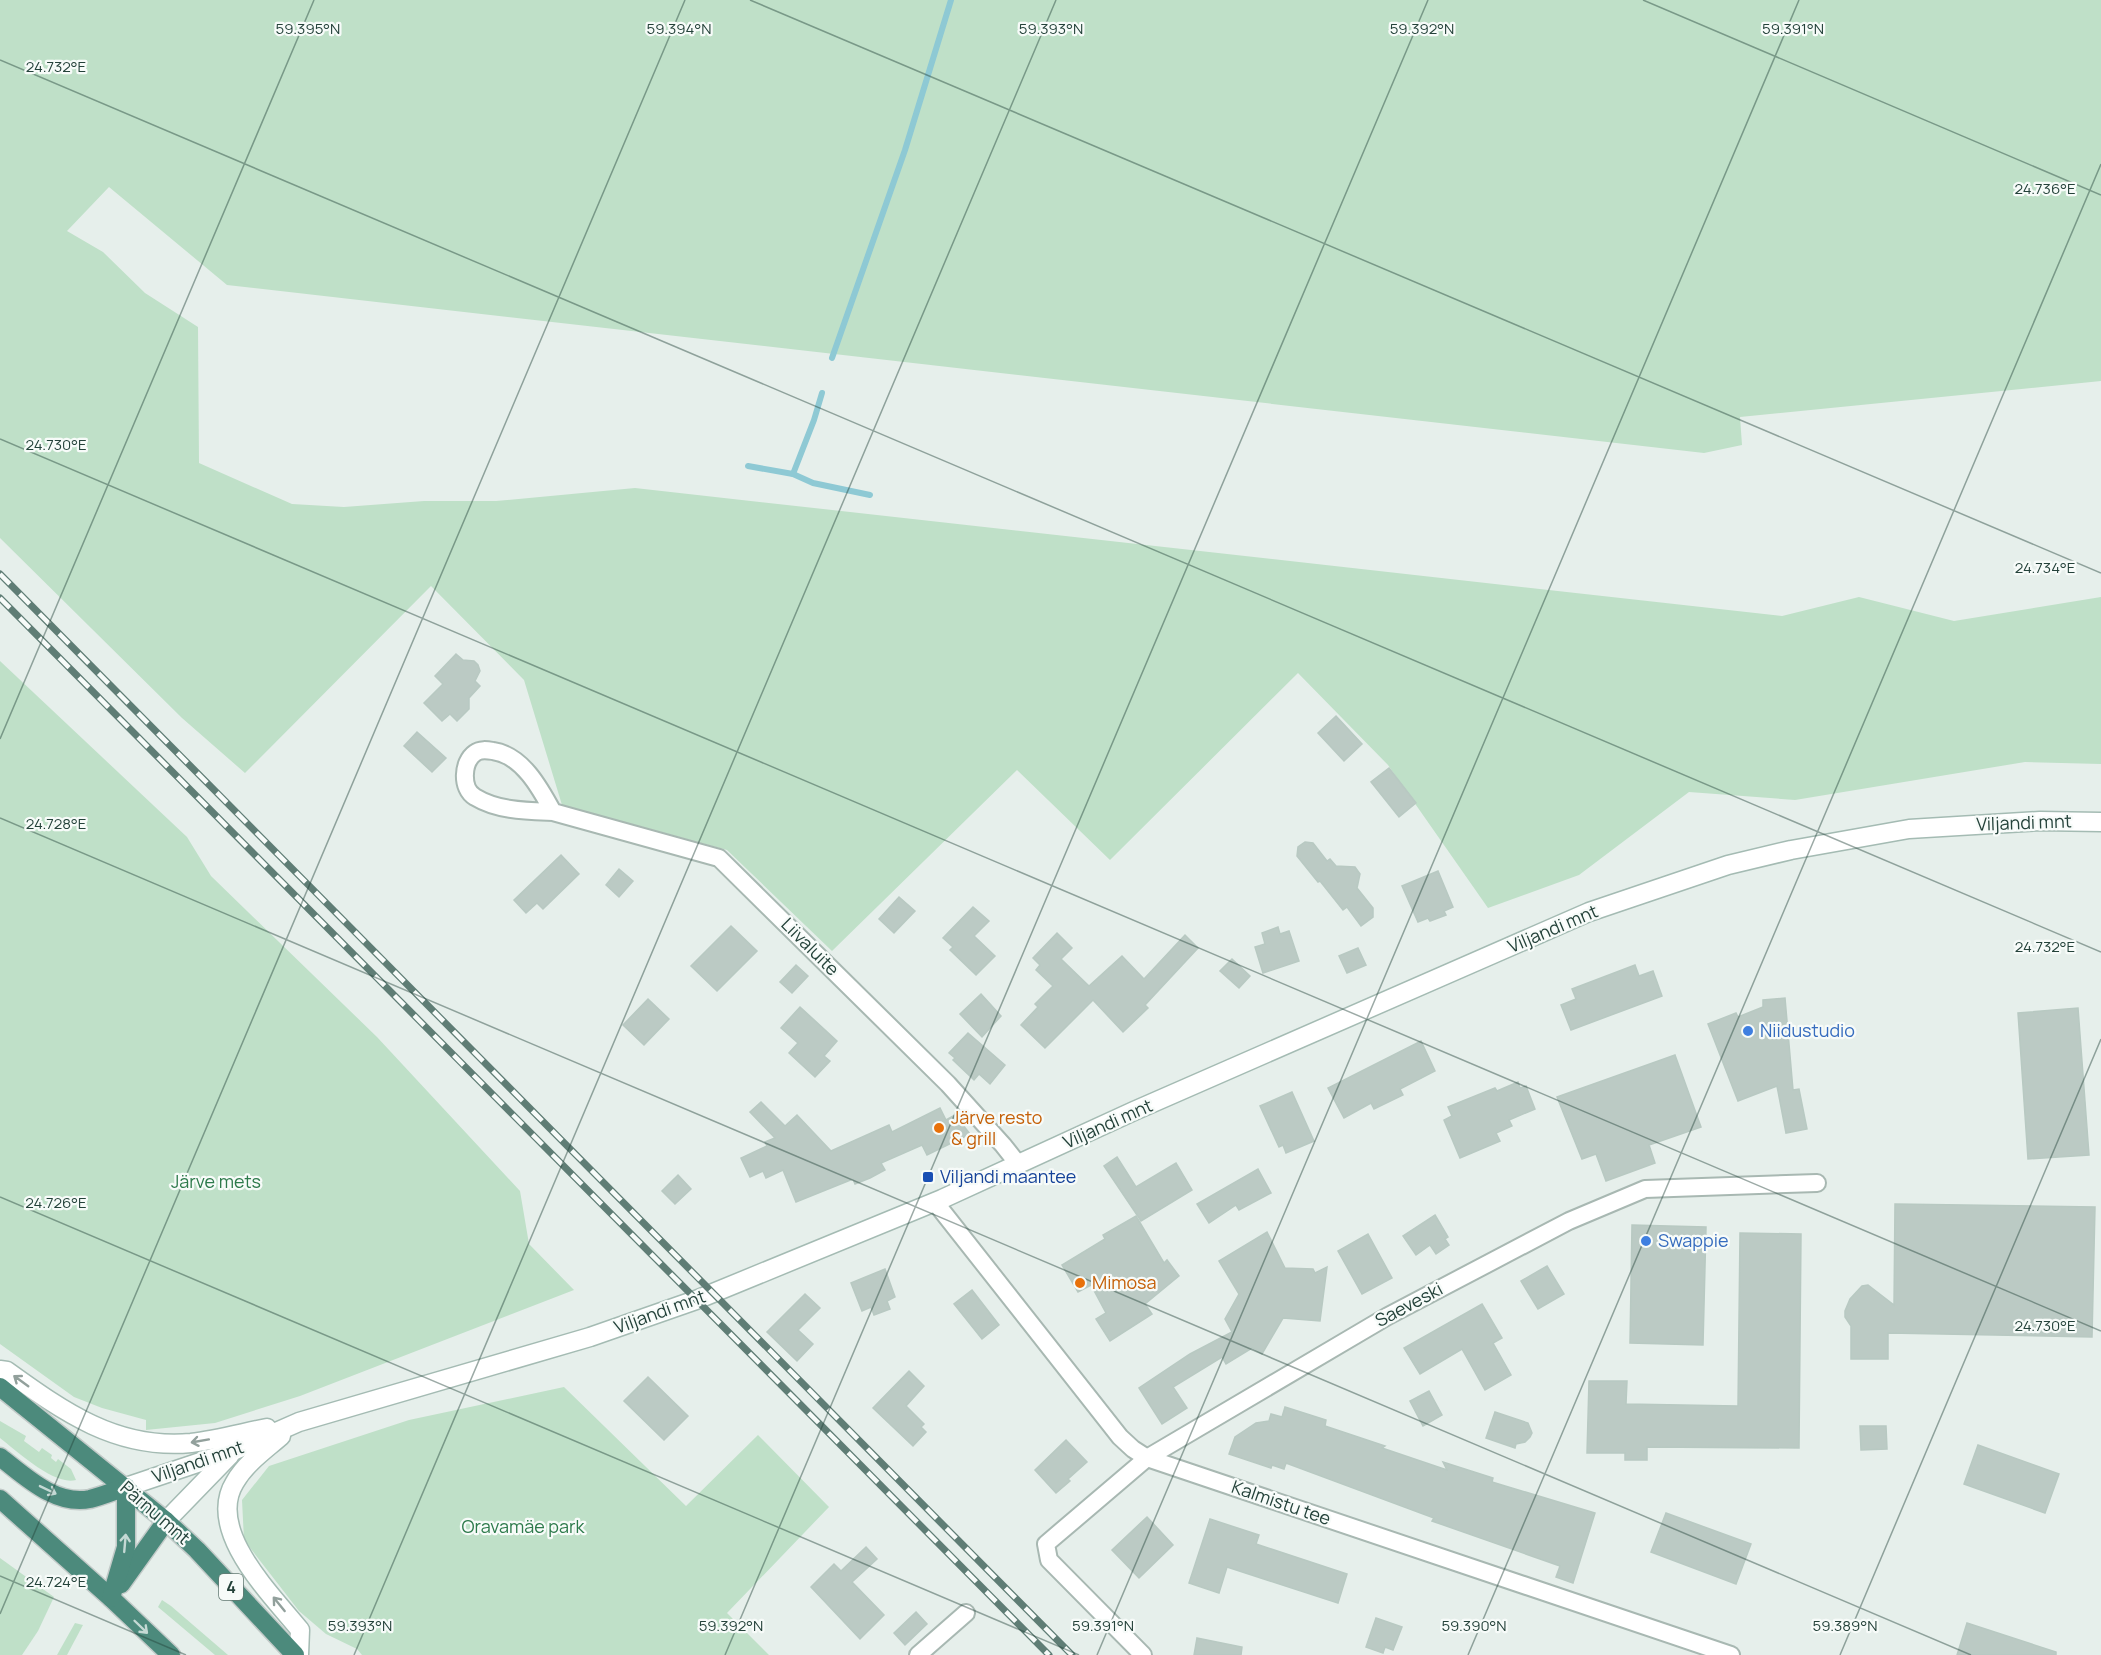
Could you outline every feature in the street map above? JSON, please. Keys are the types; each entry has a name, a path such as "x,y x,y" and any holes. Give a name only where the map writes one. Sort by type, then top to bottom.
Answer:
{"highway":[{"name":"Pärnu mnt","path":"0,1387 166,1521 197,1550 295,1655"},
{"path":"0,1457 43,1489 66,1499 88,1499 126,1487 126,1547 111,1598"},
{"path":"0,1498 171,1655"},
{"path":"111,1598 166,1521"}],"main road":[{"name":"Viljandi mnt","path":"126,1487 233,1451 298,1422 590,1337 696,1300 935,1202 1134,1111 1589,912 1708,872 1791,850 1909,829 2040,821 2101,822"},
{"path":"0,1370 7,1371 68,1412 118,1436 137,1441 191,1443 298,1422"},
{"path":"298,1422 248,1464 234,1483 226,1501 229,1526 236,1546 252,1570 300,1630 299,1655"},
{"path":"166,1521 233,1451"}],"street":[{"name":"Liivaluite","path":"553,812 537,784 519,764 501,752 484,749 474,753 466,765 464,777 467,789 474,797 522,811 553,812 719,858 948,1084 1018,1164"},
{"name":"Saeveski","path":"1143,1655 1049,1560 1046,1544 1147,1458 1388,1316 1569,1221 1645,1189 1817,1183"},
{"name":"Kalmistu tee","path":"935,1202 1120,1437 1147,1458 1731,1655"},
{"path":"918,1655 966,1613"}],"green space":[{"path":"0,0 2101,0 2101,381 1740,417 1742,445 1704,453 227,285 109,187 67,231 103,252 145,293 198,327 199,463 292,504 344,507 424,501 496,501 635,488 1782,616 1859,597 1954,621 2101,597 2101,764 2025,762 1795,800 1689,792 1579,875 1488,908 1388,765 1298,673 1110,860 1017,770 832,951 727,850 562,805 524,680 431,586 245,773 182,718 0,538"},
{"name":"Järve mets","path":"0,661 187,837 211,876 377,1037 520,1191 529,1244 574,1290 300,1396 215,1423 146,1430 146,1420 102,1408 74,1397 0,1344"},
{"name":"Oravamäe park","path":"564,1387 686,1506 758,1435 829,1507 727,1613 769,1655 362,1655 357,1649 326,1634 299,1611 244,1540 242,1500 269,1466 409,1420"},
{"path":"0,1421 26,1436 24,1441 39,1452 42,1448 52,1455 51,1458 56,1462 58,1459 71,1469 76,1480 57,1478 26,1459 0,1438"},
{"path":"0,1558 54,1597 38,1631 22,1655 0,1655"},
{"path":"162,1600 228,1655 215,1655 158,1607"},
{"path":"75,1623 83,1625 67,1655 57,1655"}],"building":[{"path":"456,654 463,660 474,661 478,665 480,671 475,681 480,686 469,698 469,709 457,721 450,714 442,721 424,703 443,684 435,676"},
{"path":"1336,716 1362,744 1344,761 1318,733"},
{"path":"417,732 446,758 432,772 404,746"},
{"path":"1389,768 1416,803 1399,817 1371,782"},
{"path":"1305,842 1313,843 1327,861 1330,859 1336,866 1355,867 1360,874 1357,888 1373,908 1373,917 1361,926 1347,907 1343,910 1297,856 1298,847"},
{"path":"561,855 579,874 543,909 537,903 526,913 514,900"},
{"path":"619,869 633,881 619,897 606,885"},
{"path":"1438,871 1453,907 1444,911 1446,915 1430,921 1428,918 1418,922 1402,886"},
{"path":"899,897 915,911 894,933 879,919"},
{"path":"973,907 989,921 974,936 995,956 976,975 950,950 953,947 943,938"},
{"path":"731,926 757,951 717,991 691,966"},
{"path":"1278,927 1280,934 1289,931 1299,961 1263,973 1255,947 1265,944 1262,933"},
{"path":"1057,933 1072,948 1061,959 1089,986 1122,956 1144,979 1185,935 1198,948 1145,1005 1148,1008 1123,1032 1093,1000 1045,1048 1021,1025 1038,1007 1035,1004 1053,986 1036,970 1040,965 1033,958"},
{"path":"1358,948 1366,965 1347,973 1339,956"},
{"path":"1232,959 1250,976 1239,988 1220,971"},
{"path":"796,965 808,976 792,993 780,982"},
{"path":"1635,965 1639,976 1653,971 1662,996 1571,1030 1561,1005 1576,999 1572,989"},
{"path":"981,994 1001,1016 982,1037 960,1014"},
{"path":"1785,998 1793,1090 1799,1089 1807,1129 1786,1133 1777,1086 1738,1101 1708,1024 1736,1013 1738,1017 1763,1007 1763,1000"},
{"path":"648,999 669,1019 644,1045 623,1025"},
{"path":"800,1007 837,1041 824,1056 830,1061 815,1077 789,1053 798,1043 781,1028"},
{"path":"2078,1008 2089,1155 2028,1159 2018,1013"},
{"path":"968,1033 1005,1065 990,1084 979,1074 974,1080 953,1060 955,1058 949,1053"},
{"path":"1421,1041 1435,1071 1400,1089 1403,1095 1374,1109 1371,1103 1344,1118 1328,1088"},
{"path":"1675,1055 1701,1127 1649,1145 1655,1163 1606,1181 1596,1154 1582,1159 1557,1097"},
{"path":"1518,1082 1520,1088 1526,1086 1535,1109 1509,1120 1512,1126 1496,1133 1500,1141 1460,1158 1444,1120 1452,1116 1448,1107 1495,1088 1497,1091"},
{"path":"1292,1092 1314,1141 1286,1153 1283,1145 1279,1147 1260,1106"},
{"path":"761,1102 785,1126 797,1115 831,1151 889,1125 892,1132 940,1108 946,1120 955,1115 970,1134 927,1155 922,1145 881,1163 885,1170 870,1178 855,1184 853,1179 796,1202 783,1170 766,1178 763,1171 750,1177 741,1158 767,1146 765,1142 775,1138 750,1112"},
{"path":"1117,1157 1136,1187 1176,1163 1192,1190 1141,1221 1104,1166"},
{"path":"1258,1169 1271,1193 1239,1210 1236,1205 1209,1223 1197,1204"},
{"path":"678,1175 691,1189 675,1204 662,1191"},
{"path":"1895,1204 2095,1207 2092,1337 1888,1333 1888,1359 1851,1359 1851,1326 1845,1317 1850,1299 1862,1286 1868,1285 1894,1305"},
{"path":"1435,1215 1448,1237 1445,1239 1449,1245 1436,1254 1430,1245 1416,1255 1403,1236"},
{"path":"1136,1216 1164,1263 1167,1260 1179,1276 1145,1304 1152,1314 1110,1341 1096,1319 1106,1313 1091,1285 1078,1292 1062,1265 1105,1239 1103,1235"},
{"path":"1632,1225 1706,1227 1703,1345 1630,1343"},
{"path":"1267,1232 1285,1268 1313,1269 1315,1273 1327,1267 1320,1321 1283,1318 1262,1354 1252,1348 1226,1364 1222,1357 1173,1387 1187,1408 1162,1424 1139,1388 1190,1354 1232,1332 1225,1319 1239,1294 1219,1261"},
{"path":"1740,1233 1801,1234 1799,1448 1647,1447 1647,1460 1625,1460 1625,1453 1587,1453 1589,1381 1627,1381 1626,1404 1738,1406"},
{"path":"1368,1234 1392,1278 1362,1294 1338,1251"},
{"path":"1547,1266 1564,1294 1538,1309 1521,1281"},
{"path":"885,1269 895,1297 887,1301 890,1309 874,1315 871,1307 862,1311 851,1283"},
{"path":"972,1290 999,1325 982,1339 954,1304"},
{"path":"805,1294 820,1308 798,1330 813,1344 797,1361 767,1332"},
{"path":"1482,1304 1502,1338 1493,1343 1511,1375 1485,1390 1462,1349 1420,1374 1404,1348"},
{"path":"909,1371 924,1386 906,1406 924,1424 921,1427 926,1432 913,1446 873,1408"},
{"path":"648,1377 688,1416 664,1440 624,1401"},
{"path":"1429,1391 1442,1415 1423,1426 1410,1401"},
{"path":"1285,1407 1326,1420 1325,1426 1385,1446 1382,1448 1447,1470 1443,1462 1493,1478 1492,1482 1595,1513 1573,1583 1556,1577 1560,1566 1432,1521 1434,1518 1286,1463 1284,1469 1272,1465 1271,1468 1229,1454 1235,1437 1256,1423 1269,1421 1271,1414 1282,1417"},
{"path":"1495,1412 1528,1423 1532,1433 1530,1437 1525,1442 1516,1444 1515,1448 1486,1438"},
{"path":"1860,1426 1886,1426 1887,1449 1861,1450"},
{"path":"1066,1440 1087,1462 1056,1493 1035,1470"},
{"path":"1978,1445 2059,1474 2045,1513 1964,1484"},
{"path":"1666,1513 1751,1544 1736,1584 1651,1552"},
{"path":"1147,1517 1173,1545 1139,1578 1112,1550"},
{"path":"1210,1519 1259,1535 1256,1544 1347,1574 1338,1603 1227,1567 1219,1593 1189,1583"},
{"path":"866,1547 877,1559 852,1582 884,1615 860,1639 811,1587 834,1564 841,1571"},
{"path":"916,1612 927,1624 905,1645 894,1633"},
{"path":"1376,1618 1402,1627 1393,1650 1385,1647 1383,1653 1366,1647"},
{"path":"1967,1623 2056,1652 2056,1655 1957,1655"},
{"path":"1197,1638 1242,1647 1241,1655 1194,1655"}],"waterway":[{"path":"832,358 905,150 951,0"},
{"path":"793,474 822,393"},
{"path":"748,466 793,474 813,483 870,495"}],"railway":[{"path":"0,574 1072,1655"},
{"path":"0,598 1049,1655"}],"place":[{"name":"Niidustudio","path":"1748,1031"},
{"name":"Järve resto & grill","path":"939,1128"},
{"name":"Viljandi maantee","path":"928,1177"},
{"name":"Swappie","path":"1646,1241"},
{"name":"Mimosa","path":"1080,1283"}]}
